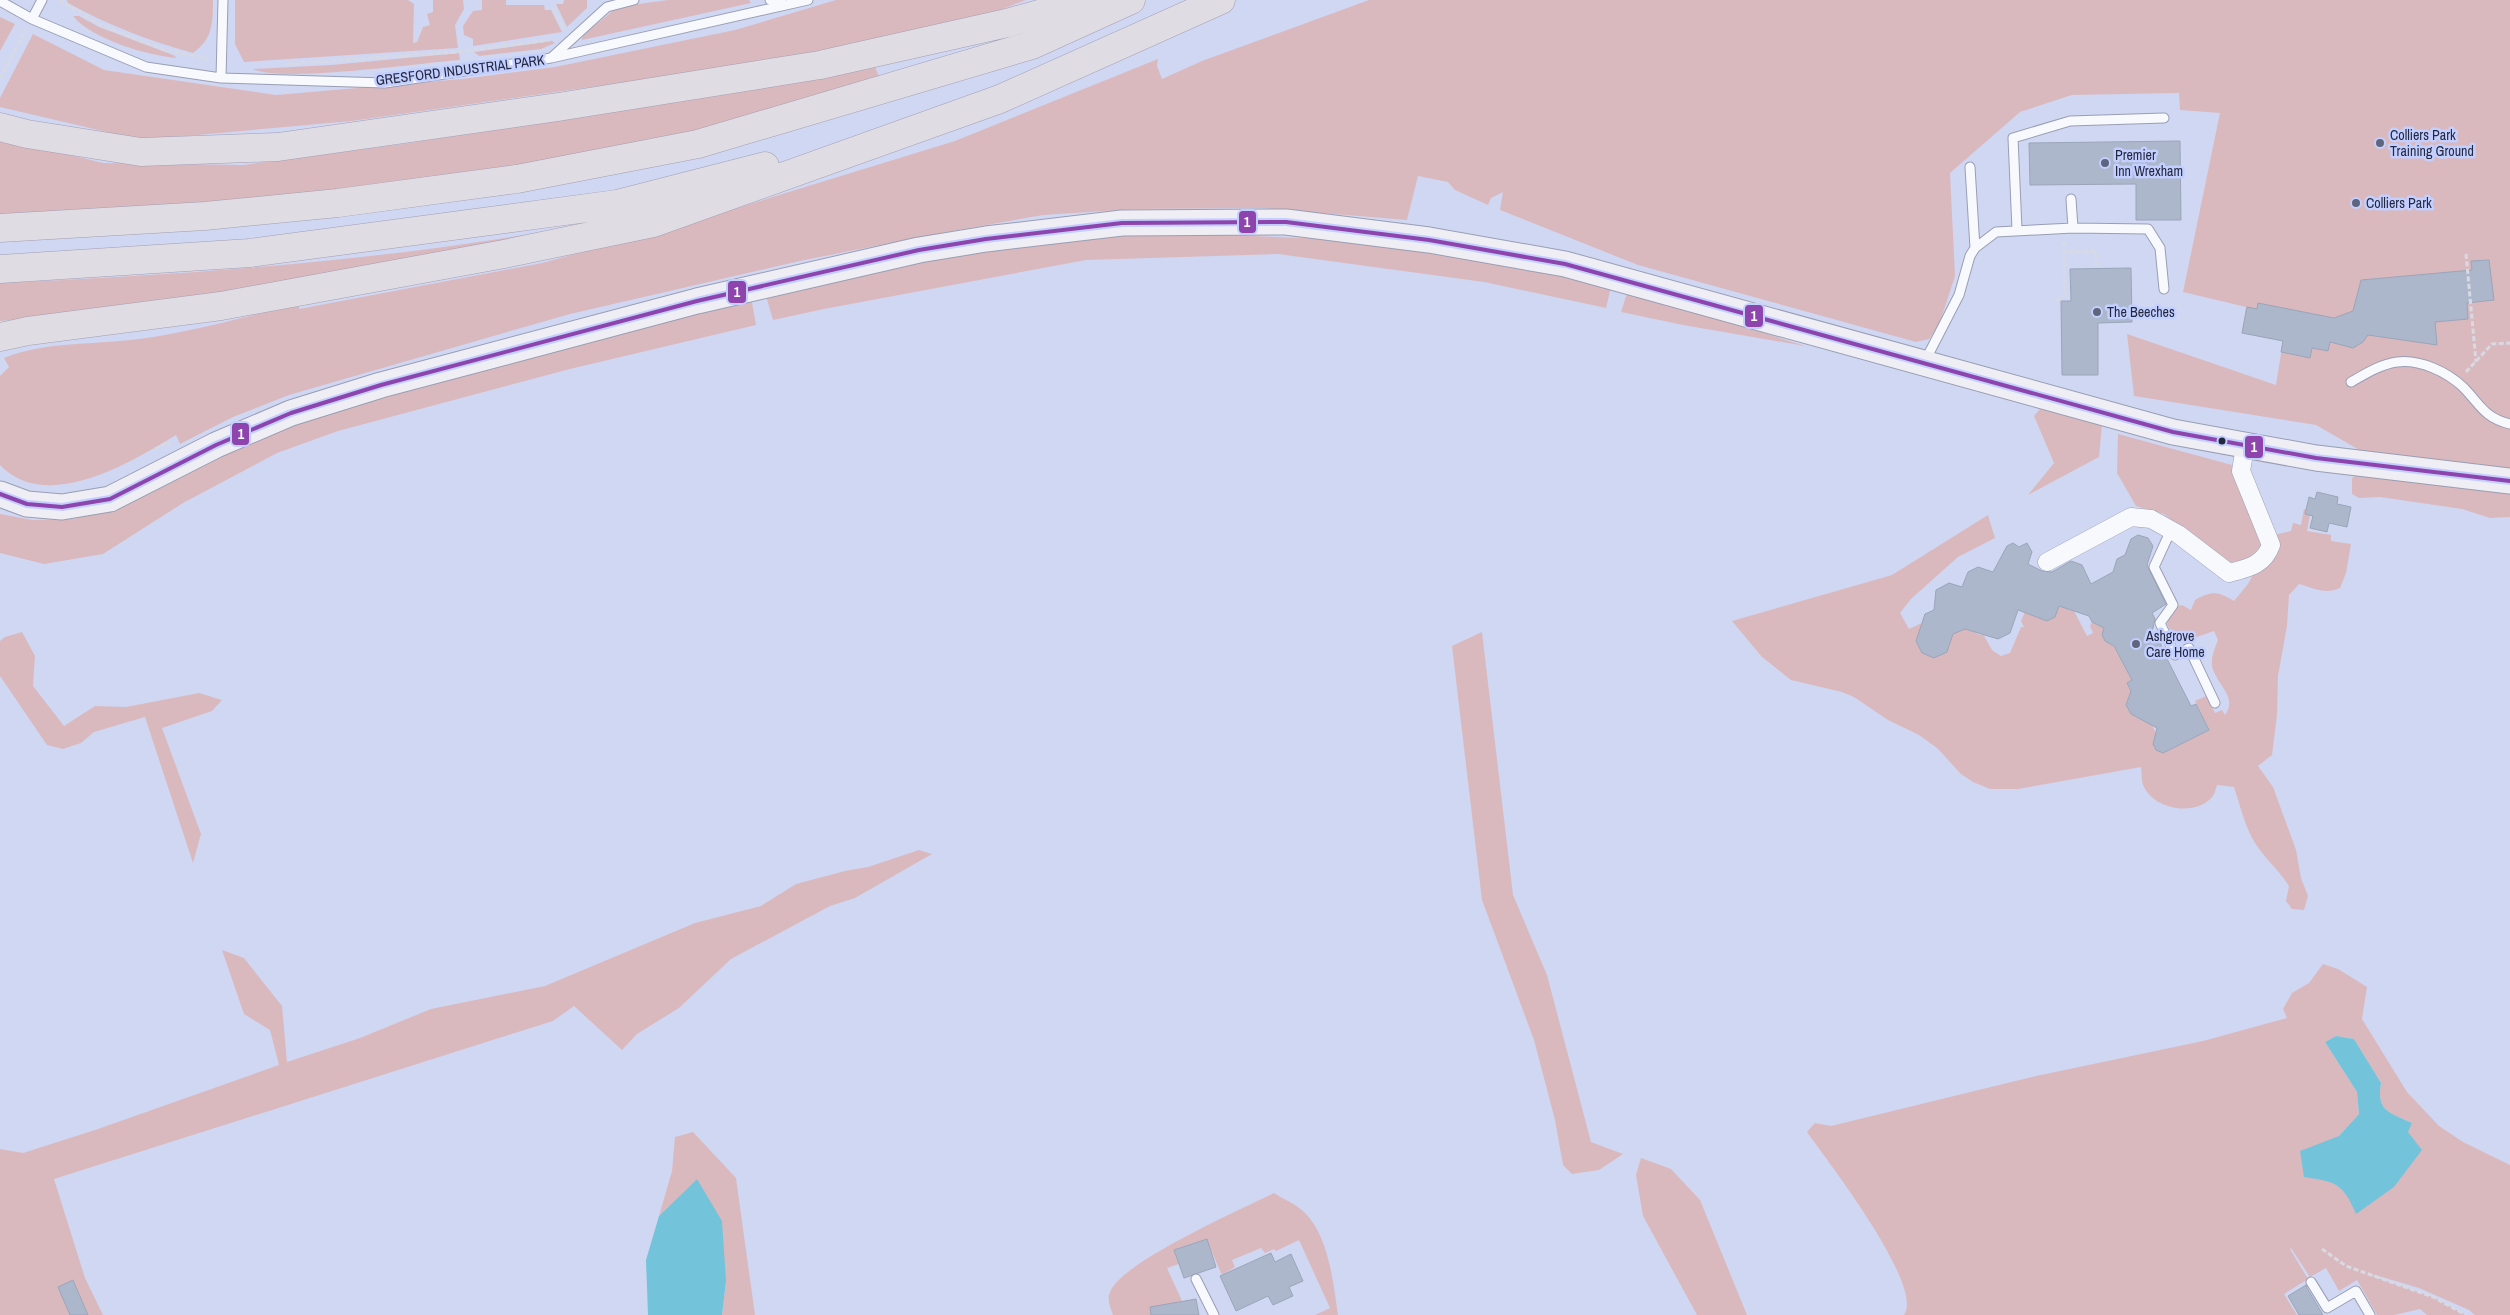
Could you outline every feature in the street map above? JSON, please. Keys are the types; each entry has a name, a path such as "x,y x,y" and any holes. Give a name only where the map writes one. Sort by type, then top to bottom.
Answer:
{"highway":[{"path":"0,127 27,134 141,152 278,147 558,107 820,65 1007,23 1089,0"},
{"path":"10,228 205,216 338,203 517,179 698,144 1032,45 1131,0"},
{"path":"0,337 28,331 221,306 504,254 653,224 911,129 1000,99 1221,0"},
{"path":"12,269 250,253 617,204 911,129"}],"main road":[{"path":"0,494 27,504 62,507 110,499 180,464 291,413 381,386 697,301 919,250 986,239 1122,223 1286,222 1429,240 1565,264 2173,432 2245,447 2316,458 2510,481"}],"street":[{"path":"2047,562 2131,518 2151,519 2171,530 2229,573 2246,569 2267,556 2271,545 2241,471 2245,447"}],"lane":[{"path":"32,19 42,0"},
{"path":"221,78 222,0"},
{"path":"551,58 607,7 634,0"},
{"path":"770,0 787,6"},
{"name":"GRESFORD INDUSTRIAL PARK","path":"0,1 32,19 146,67 221,78 385,83 551,58 808,0"},
{"path":"2017,230 2013,138 2070,121 2164,118"},
{"path":"1970,167 1975,248"},
{"path":"2071,199 2073,228"},
{"path":"1924,363 1959,295 1970,256 1975,248 1996,232 2073,228 2148,229 2160,248 2164,289"},
{"path":"2351,382 2374,370 2397,362 2417,364 2437,370 2457,382 2488,416 2510,424"},
{"path":"2171,530 2154,567 2173,604 2160,623 2175,655 2190,648 2215,703"},
{"path":"1196,1279 1214,1315"},
{"path":"2311,1282 2327,1308 2356,1291 2370,1315"}],"path":[{"path":"59,0 110,28 162,49 221,63"},
{"path":"554,8 565,32"},
{"path":"0,78 32,19"},
{"path":"561,35 572,26"},
{"path":"276,65 430,54 556,39"},
{"path":"2056,301 2064,295 2064,239"},
{"path":"2064,252 2096,251 2096,268"},
{"path":"2466,254 2476,362"},
{"path":"2457,382 2492,344 2510,343"},
{"path":"151,451 168,442 180,464"},
{"path":"2322,1248 2346,1266 2433,1297 2466,1315"}],"shaded area":[{"path":"67,0 213,0 211,30 205,42 193,53 145,38 114,25 83,11 68,3"},
{"path":"235,0 408,0 414,4 413,43 417,42 423,27 430,25 427,14 433,12 433,0 463,0 464,9 455,25 458,48 244,62 235,44"},
{"path":"482,0 506,0 506,5 544,5 545,10 551,10 562,32 473,46 473,39 464,35 463,26 473,11 482,10"},
{"path":"564,0 587,0 587,8 567,27 556,4 563,4"},
{"path":"668,0 749,0 751,3 582,40 582,36 615,9 623,6"},
{"path":"836,0 1026,0 1000,10 824,54 352,121 141,140 0,107 0,98 33,34 104,70 276,95 462,79 555,67 735,30"},
{"path":"1369,0 2510,0 2510,468 2368,455 2316,425 2134,396 2127,334 2276,385 2283,341 2242,333 2246,307 2183,292 2220,113 2180,110 2179,93 2072,95 2020,112 1950,173 1955,276 1939,325 1929,339 1916,342 1638,265 1500,210 1503,192 1491,198 1488,205 1455,190 1448,182 1418,176 1407,220 1262,208 1136,209 1043,215 800,261 570,314 289,395 233,417 180,444 176,435 113,469 89,478 64,484 41,485 19,479 0,465 0,376 9,367 4,358 53,346 122,341 159,336 299,304 299,309 542,263 688,223 955,141 1158,59 1157,66 1162,79 1202,61"},
{"path":"73,16 79,16 99,27 177,58 151,54 106,39 81,24"},
{"path":"0,17 15,24 0,51"},
{"path":"552,41 555,43 541,49 479,56 474,52"},
{"path":"459,53 460,60 352,71 291,74 268,73 253,69 331,65"},
{"path":"874,64 881,82 753,122 608,153 190,210 0,220 0,138 103,163 243,165 403,144 656,104"},
{"path":"575,226 577,235 115,310 0,321 0,283 217,270 361,257 504,238"},
{"path":"1179,233 1353,240 1478,256 1611,287 1606,308 1484,282 1278,254 1086,260 773,320 766,296 945,257 1096,237"},
{"path":"1628,290 1805,346 1683,325 1621,312"},
{"path":"751,297 756,325 570,369 338,431 277,453 183,503 103,554 44,564 0,553 0,514 33,520 74,519 146,491 301,420"},
{"path":"2041,408 2102,424 2099,457 2028,495 2054,463 2034,416"},
{"path":"2118,434 2232,465 2234,477 2262,543 2255,553 2246,558 2224,563 2164,514 2136,506 2117,473"},
{"path":"2361,472 2510,490 2510,517 2490,518 2462,509 2380,497 2359,498 2352,494 2352,478"},
{"path":"2304,509 2306,509 2305,514 2310,515 2307,531 2331,535 2331,541 2351,544 2346,573 2340,588 2325,591 2299,584 2289,595 2287,626 2278,676 2277,715 2272,755 2258,766 2273,787 2296,850 2301,878 2308,896 2304,910 2292,909 2286,901 2289,886 2251,837 2234,787 2217,785 2213,796 2206,803 2197,807 2177,808 2157,801 2149,795 2143,785 2141,767 2018,789 1990,789 1973,782 1961,774 1937,748 1919,735 1888,720 1854,697 1842,692 1791,680 1762,657 1732,621 1892,575 1988,515 1995,538 1958,557 1911,599 1900,613 1909,629 1922,623 1916,641 1922,653 1934,658 1953,634 1966,628 1980,635 1983,634 1992,650 2001,656 2010,653 2021,627 2024,627 2021,621 2030,601 2047,621 2055,617 2059,606 2074,611 2087,636 2093,633 2090,626 2092,622 2104,628 2102,635 2105,641 2113,645 2132,680 2127,683 2132,694 2129,695 2126,705 2131,714 2142,720 2148,717 2158,737 2154,738 2153,744 2156,750 2163,753 2209,730 2195,701 2206,696 2215,713 2222,710 2225,715 2229,703 2212,664 2218,640 2214,631 2188,640 2174,637 2167,624 2173,608 2182,605 2191,610 2195,600 2214,593 2234,601 2248,584 2274,535 2291,531 2293,523 2301,525"},
{"path":"22,632 35,656 33,686 64,726 95,706 126,707 199,693 222,700 212,711 162,728 201,834 193,863 145,717 94,732 81,743 63,749 47,745 0,676 0,641 5,637"},
{"path":"1482,632 1513,895 1547,975 1591,1142 1623,1154 1599,1170 1572,1174 1563,1165 1555,1120 1534,1040 1482,900 1452,646"},
{"path":"919,850 932,854 855,898 830,906 731,959 679,1008 637,1034 622,1050 574,1006 553,1021 54,1179 85,1278 103,1315 88,1315 73,1280 58,1287 70,1315 0,1315 0,1149 23,1153 98,1129 279,1065 270,1030 244,1014 222,950 244,958 282,1006 287,1062 360,1038 431,1009 545,986 695,923 761,906 796,884 868,867"},
{"path":"2323,964 2338,969 2367,987 2362,1019 2407,1092 2439,1126 2463,1142 2510,1165 2510,1315 2475,1315 2469,1310 2419,1288 2375,1275 2372,1276 2433,1297 2466,1315 2427,1315 2420,1309 2394,1315 2377,1315 2357,1280 2339,1291 2326,1268 2310,1277 2291,1248 2308,1279 2284,1294 2297,1315 1904,1315 1907,1300 1888,1251 1852,1194 1807,1132 1815,1123 1831,1126 2036,1076 2203,1041 2287,1018 2283,1009 2292,993 2309,983","holes":["2336,1036 2354,1039 2381,1083 2380,1093 2383,1106 2391,1113 2412,1123 2356,1213 2347,1192 2330,1181 2339,1136 2359,1114 2357,1092 2325,1042"]},
{"path":"693,1132 736,1178 755,1315 722,1315 726,1281 697,1179 659,1216 672,1171 675,1137"},
{"path":"1641,1158 1671,1169 1700,1200 1747,1315 1697,1315 1643,1216 1636,1175"},
{"path":"1274,1193 1304,1212 1319,1234 1328,1260 1338,1315 1315,1315 1330,1308 1299,1240 1276,1251 1274,1249 1265,1253 1261,1248 1232,1260 1235,1267 1222,1275 1206,1239 1174,1250 1179,1264 1167,1268 1182,1301 1173,1303 1175,1315 1113,1315 1109,1299 1111,1290 1121,1278 1138,1265 1211,1223"}],"water":[{"path":"2336,1036 2354,1039 2381,1083 2380,1093 2383,1106 2391,1113 2412,1123 2408,1132 2422,1150 2394,1187 2356,1214 2347,1196 2337,1186 2304,1177 2300,1151 2339,1136 2359,1114 2357,1092 2325,1042"},
{"path":"697,1179 722,1221 726,1281 722,1315 648,1315 646,1260 659,1216"}],"building":[{"name":"Premier Inn Wrexham","path":"2180,141 2181,220 2136,220 2136,184 2030,185 2029,143"},
{"path":"2489,260 2494,300 2467,303 2468,319 2435,322 2437,345 2368,335 2363,342 2353,348 2330,342 2328,351 2312,348 2310,358 2281,352 2283,341 2242,333 2247,307 2257,309 2258,303 2334,318 2353,311 2361,280 2472,270 2471,261"},
{"name":"The Beeches","path":"2131,268 2132,322 2098,323 2098,375 2062,375 2061,301 2071,301 2070,269"},
{"path":"2317,492 2338,497 2337,504 2351,507 2347,527 2329,523 2327,532 2310,528 2313,516 2305,514 2309,497 2315,499"},
{"name":"Ashgrove Care Home","path":"2138,535 2148,538 2153,546 2147,565 2166,604 2152,613 2155,619 2152,632 2159,635 2162,649 2191,706 2196,704 2209,730 2163,753 2156,750 2153,744 2157,728 2131,714 2126,705 2131,691 2127,683 2132,680 2114,646 2105,641 2102,635 2104,628 2092,622 2089,616 2059,606 2055,617 2047,621 2018,610 2010,633 1998,639 1965,629 1953,634 1947,652 1934,658 1922,653 1916,641 1925,614 1934,610 1936,590 1949,583 1962,587 1968,572 1978,567 1993,572 2007,546 2013,543 2019,547 2027,543 2032,552 2028,564 2042,571 2052,572 2071,561 2082,565 2091,584 2113,572 2117,559 2125,555 2131,539"},
{"path":"1207,1239 1216,1267 1184,1278 1174,1250"},
{"path":"1271,1253 1275,1262 1291,1254 1303,1281 1289,1287 1293,1296 1273,1305 1268,1296 1236,1311 1220,1276"},
{"path":"73,1280 88,1315 70,1315 58,1287"},
{"path":"2306,1285 2323,1315 2299,1315 2288,1296"},
{"path":"1196,1299 1199,1315 1151,1315 1150,1307"}],"transit line":[{"name":"1","path":"0,494 27,504 62,507 110,499 216,445 291,413 381,385 697,301 919,250 986,239 1122,223 1286,222 1429,240 1565,264 2173,432 2316,458 2510,481"}],"place":[{"name":"Colliers Park Training Ground","path":"2380,143"},
{"name":"Premier Inn Wrexham","path":"2105,163"},
{"name":"Colliers Park","path":"2356,203"},
{"name":"The Beeches","path":"2097,312"},
{"name":"Ashgrove Care Home","path":"2136,644"}]}
